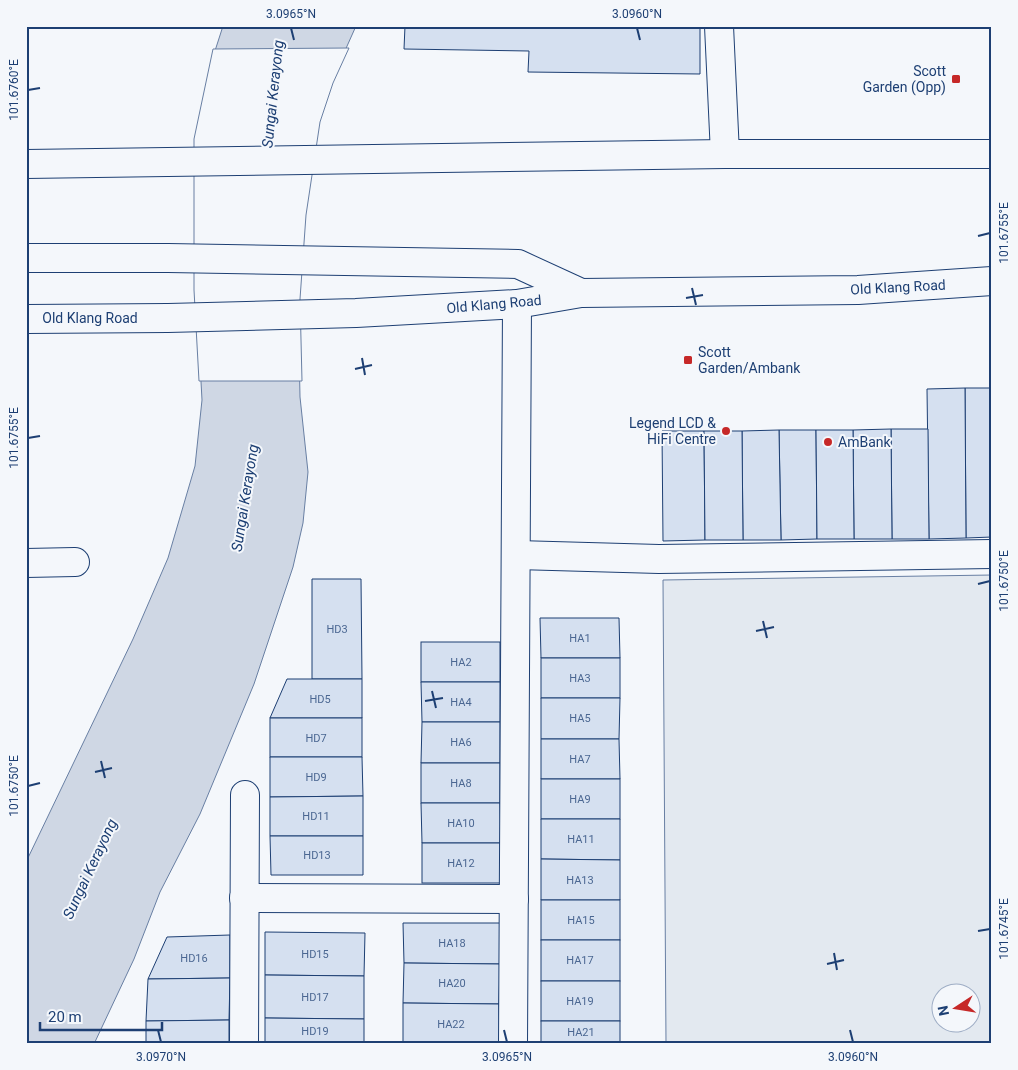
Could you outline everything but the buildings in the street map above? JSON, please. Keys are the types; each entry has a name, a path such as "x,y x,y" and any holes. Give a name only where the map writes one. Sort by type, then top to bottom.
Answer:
{"main road":[{"path":"719,26 725,154"},
{"path":"26,164 725,154 992,154"},
{"path":"26,258 168,258 518,264 581,293"},
{"name":"Old Klang Road","path":"28,323 356,313 517,304 581,293 858,290 992,281"},
{"path":"513,1044 517,304"},
{"path":"517,555 659,559 992,554"},
{"path":"26,563 75,562"},
{"path":"244,1044 245,795"},
{"path":"244,898 514,899"}],"shaded area":[{"path":"992,575 992,1044 666,1044 663,580"}],"water":[{"name":"Sungai Kerayong","path":"223,26 356,26 331,82 317,121 303,215 298,299 300,397 308,472 303,523 293,567 254,684 200,814 160,892 134,959 94,1044 26,1044 26,862 133,639 168,558 195,466 202,400 196,290 213,57"}],"pier":[{"path":"349,48 333,83 320,122 306,215 300,299 302,381 199,381 194,290 194,139 213,49"}],"place":[{"name":"Scott Garden (Opp)","path":"956,79"},
{"name":"Scott Garden/Ambank","path":"688,360"},
{"name":"Legend LCD & HiFi Centre","path":"726,431"},
{"name":"AmBank","path":"828,442"}]}
